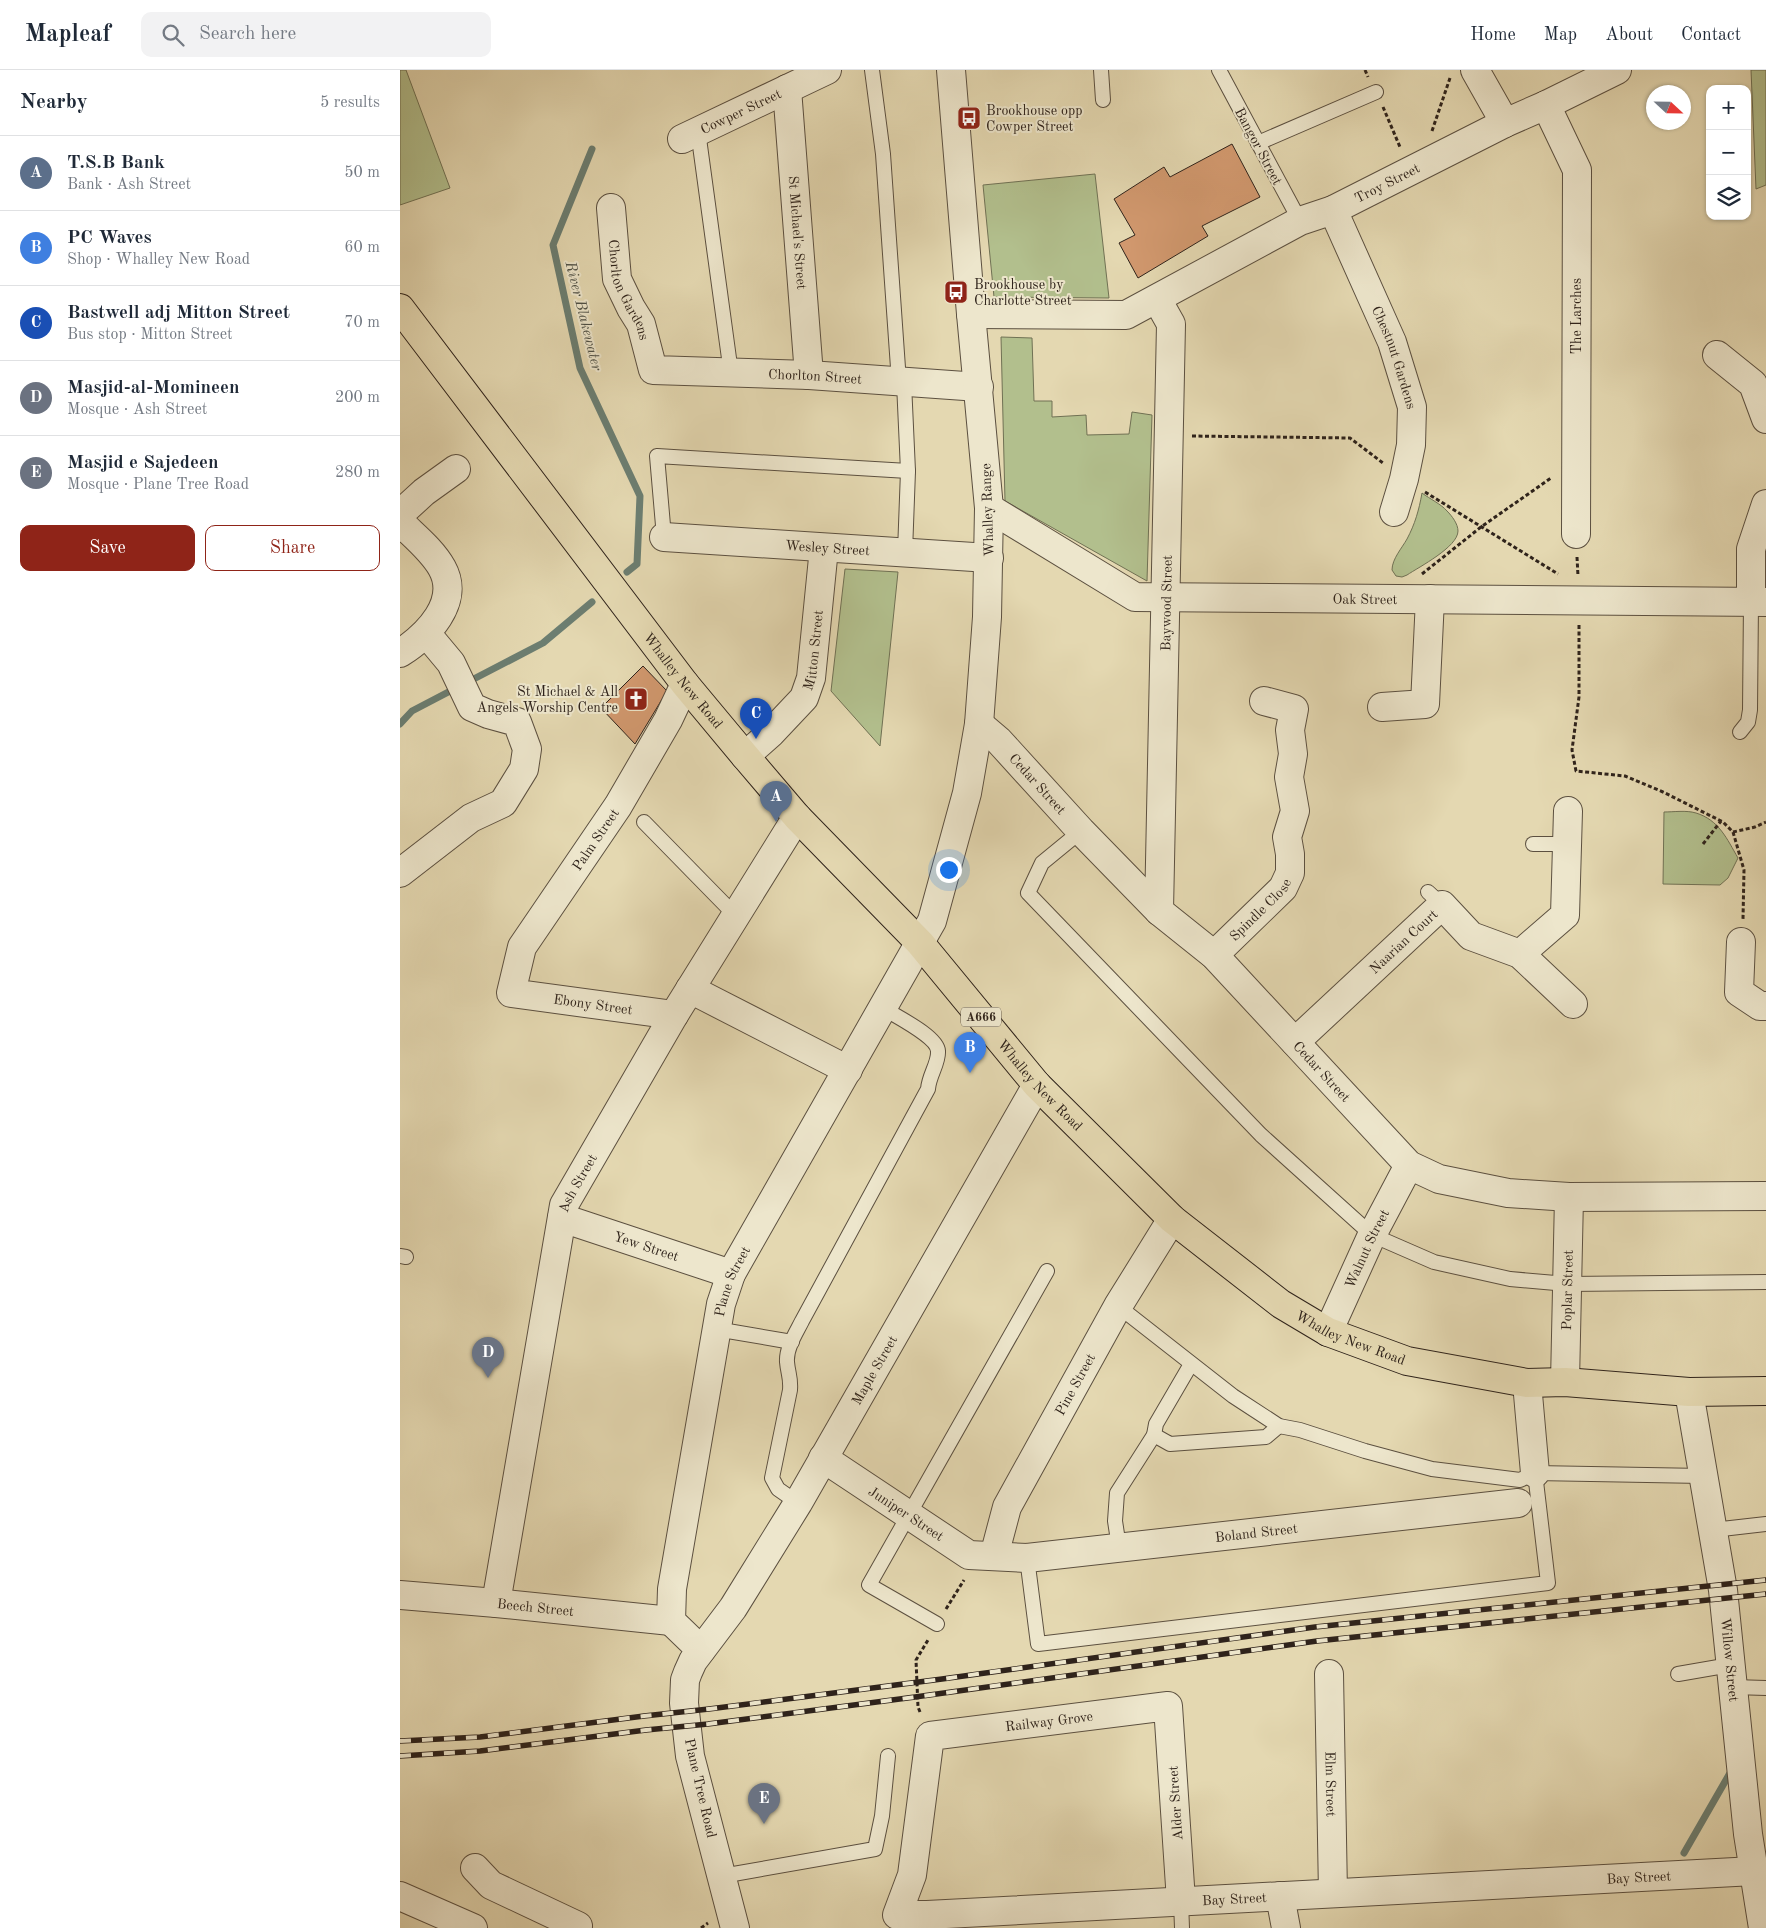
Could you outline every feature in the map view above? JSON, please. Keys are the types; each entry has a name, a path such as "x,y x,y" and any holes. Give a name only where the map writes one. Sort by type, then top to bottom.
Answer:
{"highway":[{"name":"Whalley New Road","path":"400,308 685,684 796,817 920,942 1037,1085 1172,1219 1281,1304 1328,1332 1407,1361 1526,1383 1565,1382 1689,1392 1766,1391"}],"street":[{"name":"Cowper Street","path":"690,135 827,70"},
{"name":"Whalley Range","path":"920,942 932,921 967,793 979,724 987,617 989,508 951,70"},
{"path":"1474,70 1505,123"},
{"name":"Troy Street","path":"971,314 1126,315 1300,222 1333,210 1505,123 1618,70"},
{"name":"St Michael's Street","path":"787,89 809,375"},
{"name":"The Larches","path":"1546,105 1577,170 1576,534"},
{"name":"Chorlton Gardens","path":"611,208 617,279 641,324 653,370"},
{"name":"Chestnut Gardens","path":"1333,210 1392,342 1412,407 1411,445 1404,479 1394,512"},
{"name":"Baywood Street","path":"1156,299 1171,324 1159,910"},
{"path":"1717,355 1759,381 1766,419"},
{"name":"Chorlton Street","path":"653,370 809,375 979,387"},
{"path":"400,514 424,492 456,469"},
{"path":"1759,602 1751,549 1766,504"},
{"name":"Oak Street","path":"989,508 1136,597 1423,589 1579,601 1759,602"},
{"path":"400,522 434,555 447,579 448,592 444,605 426,633 400,653"},
{"name":"Wesley Street","path":"664,537 989,558"},
{"name":"Mitton Street","path":"745,756 771,733 804,698 811,678 824,548"},
{"path":"1382,707 1425,704 1423,589"},
{"path":"400,873 471,818 503,803 524,769 527,749 517,722 488,714 472,707 451,663 426,633"},
{"name":"Palm Street","path":"511,993 522,947 618,806 668,720 685,684"},
{"name":"Spindle Close","path":"1214,955 1282,888 1290,873 1288,837 1295,811 1288,777 1293,754 1290,730 1294,709 1264,701"},
{"name":"Cedar Street","path":"979,724 1000,741 1081,831 1159,910 1214,955 1409,1166 1440,1179 1508,1193 1569,1196 1766,1196"},
{"path":"1520,954 1565,915 1568,811"},
{"name":"Ash Street","path":"496,1603 564,1205 674,1015 796,817"},
{"name":"Naarian Court","path":"1295,1042 1435,898 1471,936 1520,954 1573,1004"},
{"name":"Plane Street","path":"671,1621 672,1589 716,1329 730,1274 920,942"},
{"path":"1741,942 1738,992 1760,1006 1766,1006"},
{"path":"690,989 848,1070"},
{"name":"Ebony Street","path":"511,993 674,1015"},
{"name":"Maple Street","path":"701,1650 733,1608 798,1504 1037,1085"},
{"name":"Walnut Street","path":"1328,1332 1372,1235 1409,1166"},
{"name":"Poplar Street","path":"1565,1382 1569,1196"},
{"name":"Yew Street","path":"562,1218 730,1274"},
{"name":"Pine Street","path":"994,1556 1007,1507 1118,1306 1172,1219"},
{"path":"1526,1383 1535,1473"},
{"name":"Willow Street","path":"1689,1392 1723,1590 1731,1676 1757,1833 1754,1871 1763,1928"},
{"name":"Juniper Street","path":"823,1458 969,1555 994,1556"},
{"name":"Boland Street","path":"994,1556 1026,1558 1518,1503"},
{"name":"Beech Street","path":"400,1595 671,1621"},
{"path":"671,1621 701,1650"},
{"name":"Plane Tree Road","path":"701,1650 693,1661 685,1680 684,1703 690,1756 735,1928"},
{"name":"Elm Street","path":"1330,1674 1333,1893"},
{"name":"Railway Grove","path":"930,1736 1168,1706"},
{"name":"Alder Street","path":"1168,1706 1181,1901"},
{"name":"Bay Street","path":"930,1736 912,1875 896,1921 1181,1901 1754,1871"},
{"path":"475,1868 491,1886 578,1926 577,1928"},
{"path":"400,1896 473,1928"},
{"path":"1280,1896 1286,1928"}],"lane":[{"path":"872,70 884,154 902,382 908,471 905,552"},
{"path":"1101,70 1103,100"},
{"name":"Bangor Street","path":"1219,70 1300,222"},
{"path":"1258,144 1376,92"},
{"path":"690,135 731,373"},
{"path":"664,537 657,456 908,471"},
{"path":"1740,732 1748,722 1750,710 1759,602"},
{"path":"644,822 736,916"},
{"path":"1081,831 1042,863 1028,892 1261,1135 1372,1235 1434,1262 1510,1279 1567,1284 1766,1282"},
{"path":"1533,844 1567,844"},
{"path":"798,1504 778,1489 772,1478 790,1390 791,1378 787,1362 792,1342 928,1089 929,1078 937,1060 938,1050 935,1043 926,1035 882,1008"},
{"path":"937,1624 869,1586 1047,1271"},
{"path":"1118,1306 1233,1396 1279,1426 1300,1430 1365,1451 1432,1469 1520,1480 1535,1473 1703,1476"},
{"path":"716,1329 792,1342"},
{"path":"1119,1547 1115,1522 1117,1493 1154,1435 1156,1424 1191,1364"},
{"path":"1154,1435 1170,1444 1266,1437 1279,1426"},
{"path":"1026,1558 1038,1644 1548,1583 1535,1473"},
{"path":"1712,1530 1766,1524"},
{"path":"1678,1674 1731,1676 1766,1688"},
{"path":"722,1876 876,1850 882,1816 888,1756"},
{"path":"1181,1901 1182,1928"}],"path":[{"path":"1364,70 1416,168"},
{"path":"1416,168 1453,70"},
{"path":"1423,589 1481,527 1576,460"},
{"path":"1576,534 1579,601 1579,697 1572,750 1576,771 1625,776 1663,792 1721,821 1733,832 1744,870 1741,942"},
{"path":"1703,844 1721,821"},
{"path":"1733,832 1755,827 1766,822"}],"green space":[{"path":"400,70 406,70 450,188 400,205"},
{"path":"1751,70 1766,70 1766,185 1756,189"},
{"path":"1095,174 1109,298 994,297 983,185"},
{"path":"1001,337 1032,338 1034,401 1052,401 1052,417 1086,415 1087,435 1129,434 1132,412 1152,415 1147,581 1005,501"},
{"path":"1422,493 1442,506 1451,515 1458,531 1452,544 1445,550 1407,575 1402,577 1396,576 1392,566 1412,528"},
{"path":"845,569 898,572 880,746 831,691"},
{"path":"1684,811 1696,813 1711,820 1722,831 1738,858 1728,878 1720,885 1663,884 1664,812"}],"building":[{"path":"1232,144 1260,197 1202,226 1208,236 1138,278 1119,243 1135,235 1114,199 1164,167 1170,177"},
{"name":"St Michael & All Angels Worship Centre","path":"643,666 667,691 635,744 601,708"}],"waterway":[{"name":"River Blakewater","path":"592,149 553,245 580,368 640,496 637,564 627,572"},
{"name":"River Blakewater","path":"466,683 543,643 592,602"},
{"name":"River Blakewater","path":"400,724 412,711 456,688"},
{"path":"1684,1853 1730,1773"}],"railway":[{"path":"400,1741 480,1737 709,1709 942,1679 1315,1627 1766,1580"},
{"path":"400,1756 480,1751 708,1724 1317,1641 1766,1594"}],"place":[{"name":"Brookhouse opp Cowper Street","path":"969,118"},
{"name":"Brookhouse by Charlotte Street","path":"956,292"},
{"name":"St Michael & All Angels Worship Centre","path":"636,699"},
{"name":"Bastwell adj Mitton Street","path":"756,739"},
{"name":"T.S.B Bank","path":"776,822"},
{"name":"PC Waves","path":"970,1073"},
{"name":"Masjid-al-Momineen","path":"488,1378"},
{"name":"Masjid e Sajedeen","path":"764,1824"}]}
